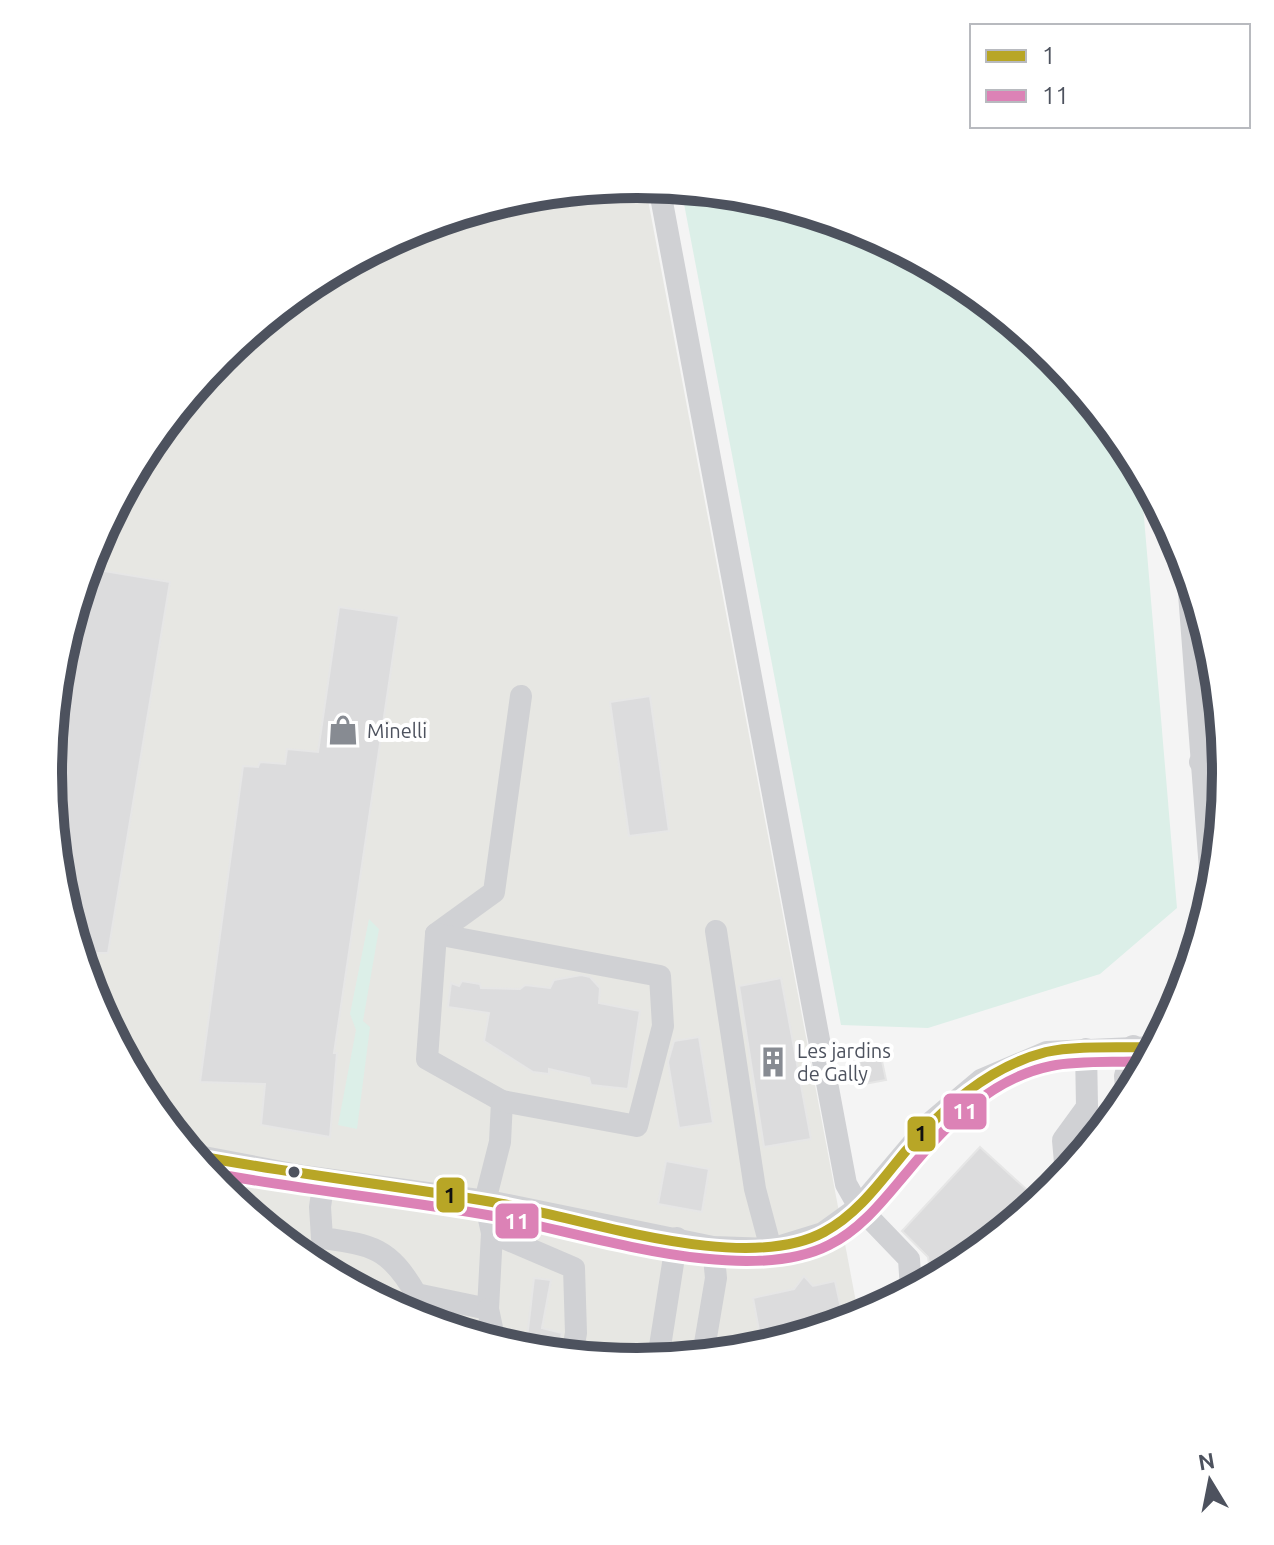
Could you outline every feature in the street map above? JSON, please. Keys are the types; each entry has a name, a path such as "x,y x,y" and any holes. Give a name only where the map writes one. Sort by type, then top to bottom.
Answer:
{"street":[{"path":"661,199 846,1184 859,1207 909,1259 910,1278"},
{"path":"1190,618 1207,844"},
{"path":"1195,693 1206,692"},
{"path":"436,934 660,976 663,1026 637,1126 502,1101 427,1059 436,934 494,892 521,696"},
{"path":"1200,762 1212,762"},
{"path":"716,931 755,1189 771,1249"},
{"path":"216,1164 485,1201 713,1247 771,1249 796,1244 823,1233 859,1207 930,1123 981,1080 1047,1052 1143,1046"},
{"path":"1064,1157 1063,1140 1087,1107 1086,1049"},
{"path":"492,1329 488,1309 492,1233 485,1201 500,1142 502,1101"},
{"path":"324,1179 320,1207 322,1238 371,1245 403,1271 416,1294 488,1309"},
{"path":"492,1233 574,1268 574,1344"},
{"path":"660,1347 677,1238"},
{"path":"705,1344 716,1278 713,1247"}],"shaded area":[{"path":"648,198 856,1304 786,1328 749,1336 712,1343 637,1348 562,1343 525,1336 488,1328 417,1304 318,1251 287,1229 230,1179 181,1123 159,1092 121,1027 106,993 73,885 63,810 62,772 63,735 73,660 106,552 121,518 159,453 181,422 230,366 287,316 318,294 417,241 488,217 562,202"},
{"path":"683,200 749,209 822,228 891,257 956,294 1016,340 1069,393 1115,453 1142,499 1177,908 1100,974 928,1028 841,1025"},
{"path":"369,919 379,929 363,1021 370,1027 357,1129 338,1125 356,1030 350,1014"}],"building":[{"path":"99,570 170,582 108,953 98,953 96,964 73,885 63,810 62,772 63,735 73,660"},
{"path":"339,607 399,616 334,1053 337,1053 330,1137 261,1125 265,1084 200,1082 243,766 258,767 260,762 285,764 287,749 318,752"},
{"path":"650,696 669,831 629,836 610,702"},
{"path":"581,975 590,977 600,988 599,1003 640,1011 628,1089 591,1085 589,1078 549,1069 549,1074 533,1072 484,1041 489,1013 448,1007 451,983 459,986 462,981 480,984 481,988 520,989 525,985 550,988 554,980"},
{"name":"Les jardins de Gally","path":"781,978 811,1139 764,1147 739,986"},
{"path":"699,1037 713,1123 679,1128 668,1062 674,1041"},
{"path":"881,1056 886,1080 864,1084 859,1060"},
{"path":"980,1147 1030,1192 987,1229 929,1267 928,1257 902,1231"},
{"path":"666,1161 709,1169 702,1212 658,1204"},
{"path":"804,1276 813,1286 835,1281 841,1310 760,1334 753,1298 794,1289"},
{"path":"534,1278 551,1280 542,1328 562,1333 560,1343 527,1336"}],"transit line":[{"name":"1","path":"211,1158 492,1202 615,1230 707,1246 750,1248 790,1244 824,1232 848,1216 935,1120 968,1091 1005,1068 1058,1050 1142,1047"},
{"name":"11","path":"227,1175 493,1216 664,1253 754,1261 794,1257 829,1245 852,1230 954,1121 1009,1081 1029,1072 1062,1064 1134,1061"}],"place":[{"name":"Minelli","path":"343,730"},
{"name":"Les jardins de Gally","path":"773,1062"}]}
